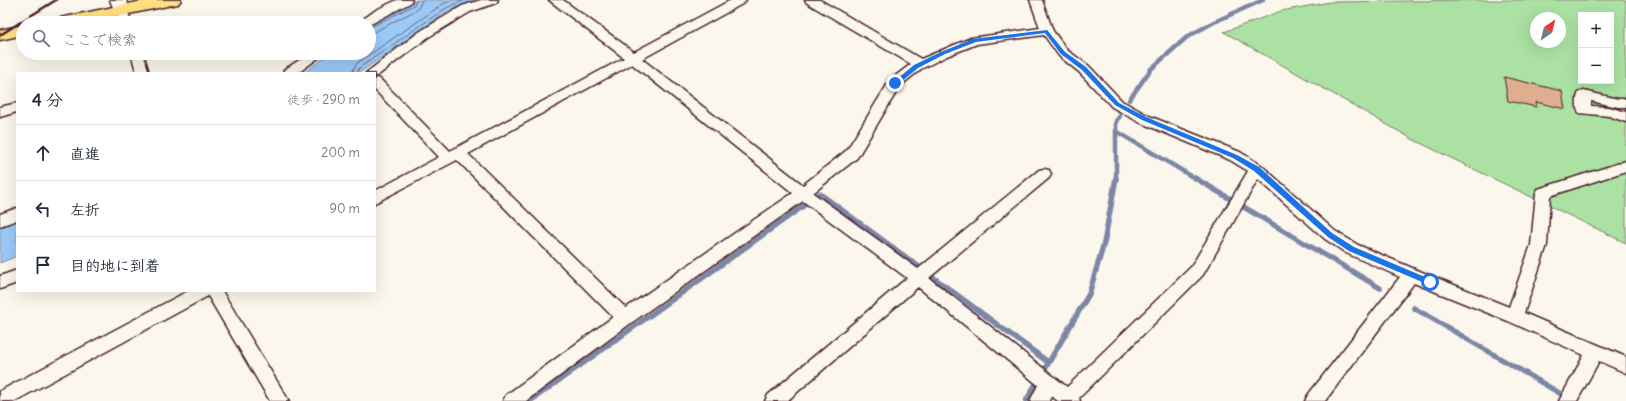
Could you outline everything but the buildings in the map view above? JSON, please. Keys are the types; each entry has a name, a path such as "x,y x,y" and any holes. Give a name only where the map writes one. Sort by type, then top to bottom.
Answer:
{"main road":[{"path":"96,16 172,0"}],"street":[{"path":"375,16 406,0"},
{"path":"373,72 423,35 466,9 492,0"},
{"path":"555,0 633,58 803,193 918,278 1069,399 1197,271 1256,169"},
{"path":"376,197 740,0"},
{"path":"811,0 921,64"},
{"path":"1036,0 1047,31 1063,53 1084,69 1117,104 1144,119 1235,156 1256,169 1330,235 1352,249 1411,275 1514,316 1626,365"},
{"path":"512,401 625,318 803,193 852,154 895,83 921,64 943,53 975,41 1047,31"},
{"path":"139,60 143,72"},
{"path":"290,72 308,60"},
{"path":"376,83 625,318"},
{"path":"1626,103 1618,103 1584,95 1584,110 1609,112 1626,116"},
{"path":"0,112 16,107"},
{"path":"1514,316 1539,245 1543,193 1626,166"},
{"path":"774,401 918,278 1044,174"},
{"path":"0,220 16,214"},
{"path":"1314,401 1411,275"},
{"path":"0,284 16,276"},
{"path":"0,400 201,292"},
{"path":"214,292 280,401"},
{"path":"1568,401 1595,351"},
{"path":"1039,401 1048,383"}],"green space":[{"path":"1626,0 1626,243 1414,140 1224,32 1281,11 1330,2"}],"water":[{"path":"417,0 475,0 448,11 360,72 305,72 321,60 376,60 376,20"},
{"path":"16,221 16,256 0,263 0,228"}],"waterway":[{"path":"1129,100 1151,69 1187,37 1214,22 1263,0"},
{"path":"1116,131 1116,121 1120,116"},
{"path":"1116,131 1196,179"},
{"path":"1116,131 1116,178"},
{"path":"1026,401 1089,294 1104,243 1116,178"},
{"path":"1195,178 1380,288"},
{"path":"530,401 820,194 1048,362"},
{"path":"1414,308 1573,401"}],"railway":[{"path":"30,16 56,0"},
{"path":"0,35 16,25"}],"route":[{"path":"895,83 916,66 943,53 975,41 1047,31 1063,53 1084,69 1117,104 1144,119 1235,156 1256,169 1330,235 1352,249 1430,282"}]}
